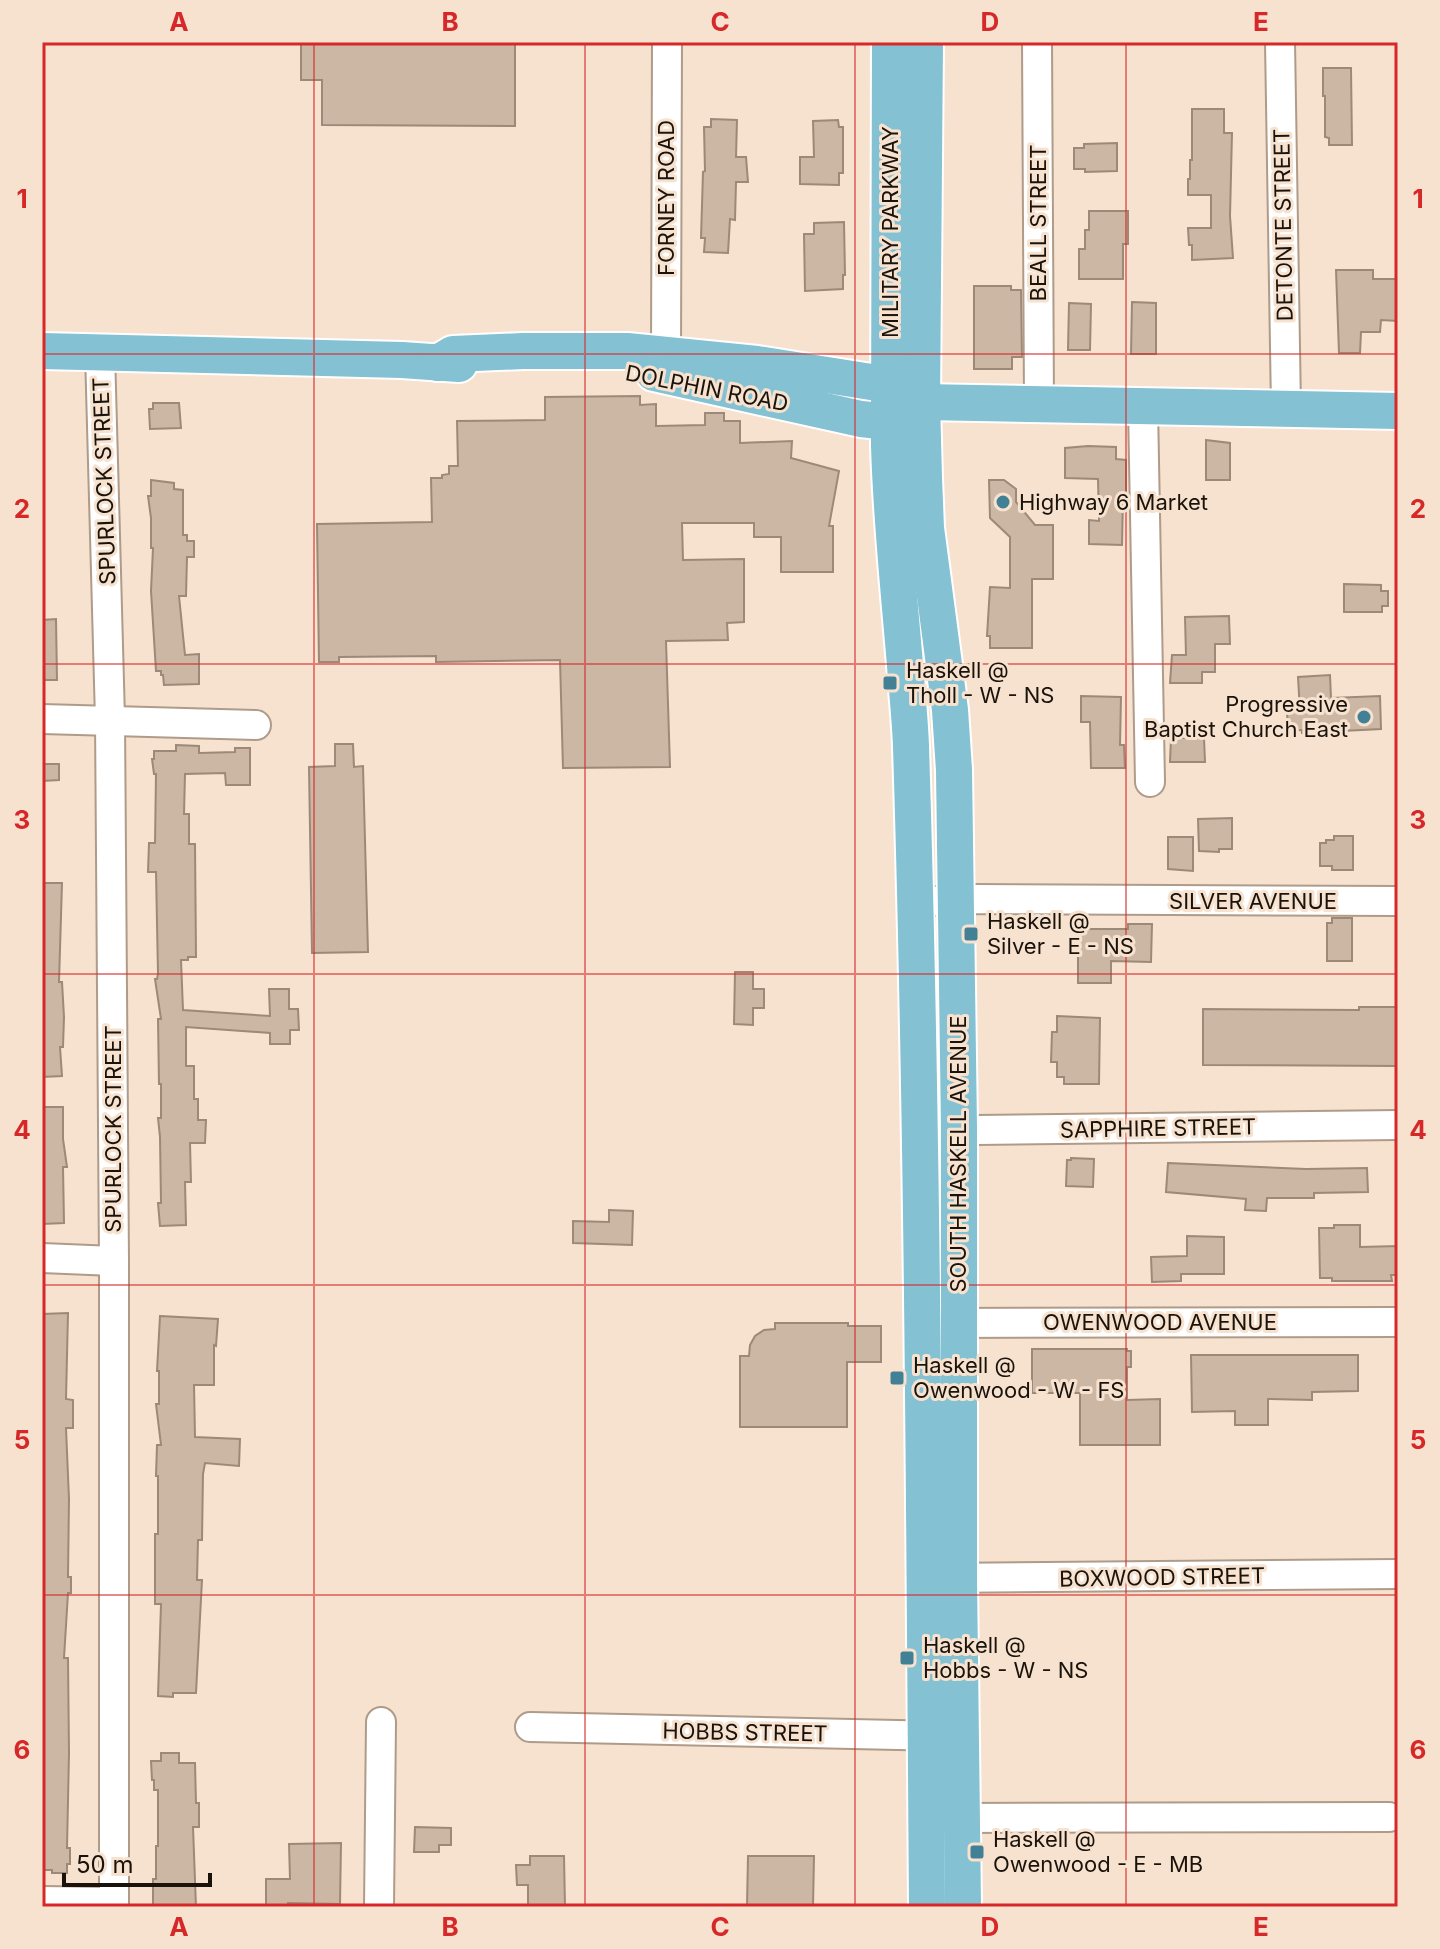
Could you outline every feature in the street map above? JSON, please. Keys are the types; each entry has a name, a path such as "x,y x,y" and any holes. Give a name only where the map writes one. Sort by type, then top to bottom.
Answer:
{"main road":[{"name":"MILITARY PARKWAY","path":"889,422 890,42"},
{"name":"MILITARY PARKWAY","path":"922,402 925,42"},
{"name":"DOLPHIN ROAD","path":"42,351 402,360 648,372 840,415 889,422"},
{"name":"DOLPHIN ROAD","path":"438,363 453,354 627,351 757,364 890,385 922,402 1398,411"},
{"path":"889,422 922,402"},
{"name":"SOUTH HASKELL AVENUE","path":"922,402 926,528 952,738 959,1323 942,1578 942,1736 944,1818 963,1907"},
{"name":"SOUTH HASKELL AVENUE","path":"889,422 890,488 911,739 923,1323 942,1578"},
{"path":"911,739 952,738"},
{"name":"SOUTH HASKELL AVENUE","path":"927,1907 944,1818"}],"street":[{"name":"FORNEY ROAD","path":"666,354 667,42"},
{"name":"BEALL STREET","path":"1037,42 1039,404"},
{"name":"DETONTE STREET","path":"1280,42 1286,408"},
{"name":"SPURLOCK STREET","path":"100,352 110,719 114,1904"},
{"path":"1143,407 1150,782"},
{"path":"42,719 256,725"},
{"name":"SILVER AVENUE","path":"916,902 1398,901"},
{"name":"SAPPHIRE STREET","path":"919,1125 976,1130 1398,1125"},
{"path":"42,1258 114,1261"},
{"name":"OWENWOOD AVENUE","path":"923,1323 1398,1322"},
{"name":"BOXWOOD STREET","path":"942,1578 1398,1574"},
{"path":"379,1907 381,1722"},
{"name":"HOBBS STREET","path":"530,1727 942,1736"},
{"path":"944,1818 1389,1817"},
{"path":"42,1901 114,1904"}],"building":[{"path":"301,42 515,42 515,126 322,125 322,80 301,80"},
{"path":"1323,68 1351,68 1352,145 1329,145 1329,138 1325,137"},
{"path":"1192,109 1224,109 1224,133 1232,133 1230,216 1233,258 1192,260 1188,228 1211,228 1211,195 1188,195"},
{"path":"711,119 737,120 736,157 746,157 748,182 736,182 735,220 730,219 728,253 704,252 705,238 701,238 704,127 711,127"},
{"path":"838,120 839,127 843,127 843,173 839,173 839,185 800,184 800,157 814,157 813,121"},
{"path":"1117,143 1117,171 1085,172 1085,169 1074,169 1074,148 1084,148 1084,144"},
{"path":"1089,211 1128,211 1128,244 1123,244 1123,279 1079,279 1079,249 1085,249"},
{"path":"844,222 843,289 805,291 804,234 814,234 814,223"},
{"path":"1336,270 1373,270 1373,279 1398,279 1398,321 1381,320 1380,332 1361,332 1360,353 1339,353"},
{"path":"974,286 1011,286 1011,290 1021,290 1022,357 1012,357 1012,369 974,369"},
{"path":"1132,302 1156,303 1156,354 1131,354"},
{"path":"1069,303 1091,304 1090,350 1068,350"},
{"path":"640,396 640,405 656,404 656,426 705,425 705,413 724,413 724,421 740,421 740,443 792,441 791,458 839,471 829,526 833,526 833,572 781,572 781,537 754,537 754,523 682,523 683,560 744,559 744,622 727,623 728,640 666,641 670,767 563,768 560,660 436,662 436,656 339,657 339,662 319,662 317,524 432,522 431,478 442,478 442,475 449,474 449,466 458,466 457,421 545,420 545,397"},
{"path":"153,403 179,403 181,428 150,429 149,409 153,409"},
{"path":"1206,440 1230,443 1230,480 1206,480"},
{"path":"1116,447 1116,459 1126,460 1122,545 1089,544 1089,520 1099,521 1098,479 1065,478 1065,448"},
{"path":"151,480 174,483 174,489 183,490 183,535 187,535 187,541 194,541 194,557 187,557 186,596 179,596 185,655 199,654 199,684 164,685 161,671 156,671 151,591 153,548 148,496 151,496"},
{"path":"989,480 1004,480 1016,489 1016,502 1035,525 1053,525 1053,579 1032,579 1032,648 990,648 990,636 987,636 990,587 1010,588 1010,537 990,518"},
{"path":"1344,584 1381,585 1381,591 1388,591 1388,606 1382,606 1382,612 1344,612"},
{"path":"1229,616 1230,644 1215,644 1215,672 1202,672 1202,683 1170,683 1172,655 1186,655 1185,617"},
{"path":"56,619 57,680 42,680 42,620"},
{"path":"1330,675 1331,698 1380,696 1381,729 1288,731 1287,711 1300,711 1298,677"},
{"path":"1081,696 1121,697 1120,745 1124,745 1125,768 1091,768 1090,722 1081,722"},
{"path":"1171,738 1204,738 1205,762 1170,762"},
{"path":"335,744 353,744 354,767 363,766 368,952 312,953 309,767 335,766"},
{"path":"176,745 199,746 199,753 235,752 235,748 250,748 250,785 226,785 225,773 185,774 184,814 189,814 189,844 195,844 196,957 181,960 183,1010 270,1016 269,989 289,989 289,1009 298,1009 299,1030 290,1030 290,1044 270,1044 270,1033 186,1027 186,1066 194,1066 194,1099 198,1099 198,1120 206,1120 205,1143 190,1143 191,1182 185,1182 186,1225 160,1226 158,1019 161,1019 155,979 158,974 156,872 148,872 149,843 155,843 156,774 152,759 154,751 176,751"},
{"path":"42,764 59,764 59,780 42,781"},
{"path":"1232,818 1232,849 1199,851 1198,819"},
{"path":"1334,836 1353,836 1353,870 1332,870 1332,866 1320,866 1320,843 1334,840"},
{"path":"1168,837 1193,837 1193,871 1168,869"},
{"path":"42,883 62,883 59,982 62,982 64,1017 63,1047 60,1047 62,1076 42,1077"},
{"path":"1332,918 1352,918 1352,961 1327,961 1327,923 1332,923"},
{"path":"1128,924 1152,924 1151,962 1111,961 1111,983 1078,983 1078,929 1128,929"},
{"path":"735,972 753,972 753,989 764,989 764,1008 753,1008 753,1025 734,1024"},
{"path":"1359,1007 1398,1007 1398,1066 1203,1065 1203,1009 1359,1010"},
{"path":"1057,1016 1100,1018 1099,1084 1064,1084 1064,1077 1057,1077 1057,1062 1051,1062 1052,1032 1057,1032"},
{"path":"42,1107 63,1107 67,1167 63,1167 64,1223 42,1224"},
{"path":"1094,1159 1093,1187 1066,1186 1067,1160"},
{"path":"1168,1163 1306,1169 1367,1168 1368,1192 1314,1193 1314,1198 1267,1198 1266,1211 1245,1210 1246,1199 1166,1192"},
{"path":"609,1210 633,1211 632,1245 573,1243 573,1221 609,1222"},
{"path":"1334,1225 1360,1225 1360,1247 1398,1246 1398,1275 1391,1275 1392,1281 1332,1281 1332,1278 1320,1278 1319,1228 1334,1228"},
{"path":"1187,1236 1224,1237 1224,1274 1181,1274 1181,1281 1152,1282 1151,1257 1187,1256"},
{"path":"68,1313 66,1399 73,1400 73,1428 66,1428 68,1577 71,1577 71,1593 68,1593 64,1658 68,1658 67,1848 70,1848 70,1864 67,1864 67,1873 52,1873 52,1870 42,1870 42,1314"},
{"path":"160,1316 218,1319 214,1345 214,1385 194,1385 195,1437 240,1439 239,1466 205,1463 202,1540 198,1540 197,1580 202,1580 196,1693 173,1693 173,1697 158,1696 161,1604 155,1604 155,1534 158,1534 157,1445 161,1445 156,1404 159,1404"},
{"path":"775,1323 881,1326 881,1362 847,1362 847,1427 740,1427 740,1356 749,1356 755,1336 764,1330 775,1329"},
{"path":"1032,1349 1131,1351 1131,1367 1127,1367 1127,1400 1160,1399 1160,1445 1080,1445 1080,1393 1032,1393"},
{"path":"1191,1355 1358,1355 1358,1391 1312,1392 1312,1400 1268,1399 1268,1425 1235,1425 1235,1411 1192,1412"},
{"path":"161,1753 179,1753 179,1763 195,1763 196,1803 199,1803 199,1827 193,1827 196,1907 153,1907 158,1790 154,1790 151,1761 161,1761"},
{"path":"415,1827 451,1828 451,1845 439,1845 439,1852 414,1852"},
{"path":"341,1843 340,1904 266,1905 266,1879 290,1879 289,1844"},
{"path":"530,1856 564,1856 565,1907 528,1907 528,1885 517,1885 516,1865 530,1865"},
{"path":"748,1856 814,1856 813,1907 747,1907"}],"place":[{"name":"Highway 6 Market","path":"1003,502"},
{"name":"Haskell @ Tholl - W - NS","path":"890,683"},
{"name":"Progressive Baptist Church East","path":"1364,717"},
{"name":"Haskell @ Silver - E - NS","path":"971,934"},
{"name":"Haskell @ Owenwood - W - FS","path":"897,1378"},
{"name":"Haskell @ Hobbs - W - NS","path":"907,1658"},
{"name":"Haskell @ Owenwood - E - MB","path":"977,1852"}]}
